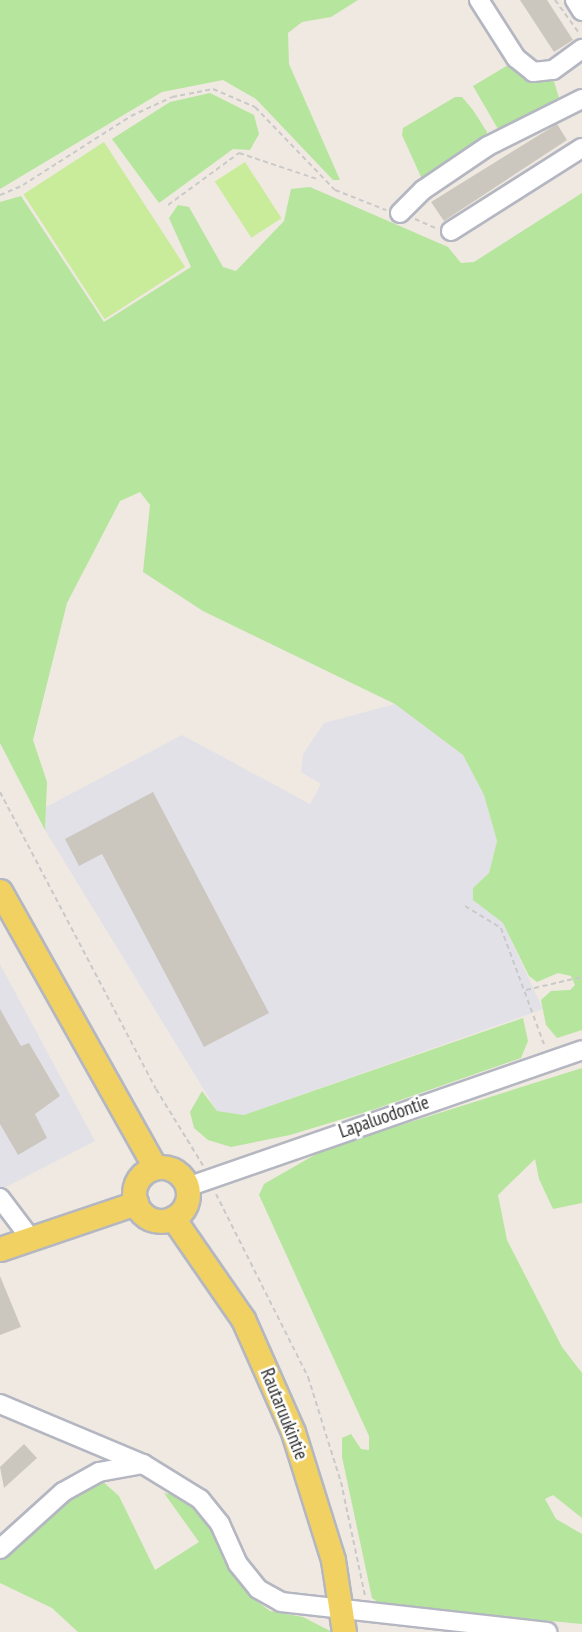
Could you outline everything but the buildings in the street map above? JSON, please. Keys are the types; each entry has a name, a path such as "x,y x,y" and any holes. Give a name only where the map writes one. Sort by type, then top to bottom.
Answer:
{"main road":[{"path":"0,891 155,1167 178,1173 187,1187 186,1205 173,1218 148,1217 136,1203 140,1177 155,1167"},
{"path":"0,1249 136,1203"},
{"name":"Rautaruukintie","path":"173,1218 243,1319 293,1432 317,1501 344,1632"}],"street":[{"path":"479,0 516,58 533,72 553,70 582,49"},
{"path":"575,0 582,11"},
{"path":"400,213 423,190 488,146 582,99"},
{"path":"451,231 582,148"},
{"name":"Lapaluodontie","path":"187,1187 582,1050"},
{"path":"0,1198 31,1239"},
{"path":"0,1404 143,1464 200,1499 220,1524 238,1564 258,1589 281,1602 538,1631"},
{"path":"0,1549 63,1492 99,1472 143,1464"}],"path":[{"path":"555,0 582,37"},
{"path":"0,195 131,116 172,97 213,89 255,107 324,181"},
{"path":"168,205 239,153 324,181 364,204 451,231"},
{"path":"0,792 156,1089 210,1179 308,1377 347,1508 367,1610"},
{"path":"465,906 501,928 550,1061"},
{"path":"526,990 582,977"}],"shaded area":[{"path":"395,704 463,755 484,795 497,841 489,873 473,888 473,900 503,923 543,1009 244,1115 217,1111 45,830 46,807 182,735 310,804 321,784 301,772 303,754 324,723"},
{"path":"0,964 95,1141 0,1190"}],"green space":[{"path":"0,0 358,0 331,17 302,22 288,33 289,64 340,180 333,180 256,99 223,80 162,92 0,189"},
{"path":"508,65 535,77 553,78 559,98 498,129 473,86"},
{"path":"210,93 254,115 259,134 250,150 233,149 159,203 112,139 170,102"},
{"path":"455,97 462,97 473,110 487,132 486,142 431,180 422,179 402,135 403,128"},
{"path":"104,142 185,267 105,319 23,194"},
{"path":"245,162 281,218 251,238 215,182"},
{"path":"310,187 448,247 461,263 474,262 582,193 582,1030 557,1038 546,1025 541,1000 551,991 570,990 575,985 571,976 558,973 537,982 529,976 503,923 473,900 473,888 489,873 497,841 484,795 463,755 395,704 203,611 143,572 150,505 140,492 120,501 67,603 33,740 47,782 45,830 0,743 0,202 21,196 104,322 191,267 169,218 178,205 189,207 223,267 236,271 284,221 291,189"},
{"path":"523,1018 528,1041 521,1058 369,1111 290,1135 231,1147 208,1140 194,1128 190,1112 202,1091 217,1111 244,1115"},
{"path":"582,1068 582,1203 553,1209 539,1179 535,1159 498,1195 507,1240 562,1347 582,1373 582,1518 553,1495 545,1499 556,1519 582,1534 582,1624 382,1605 372,1598 342,1457 342,1438 351,1434 361,1449 369,1450 369,1436 259,1195 264,1184 325,1149"},
{"path":"102,1481 119,1496 155,1570 199,1542 164,1493 178,1496 205,1516 248,1595 270,1611 303,1617 332,1632 78,1632 52,1608 0,1583 0,1560 83,1489"}]}
